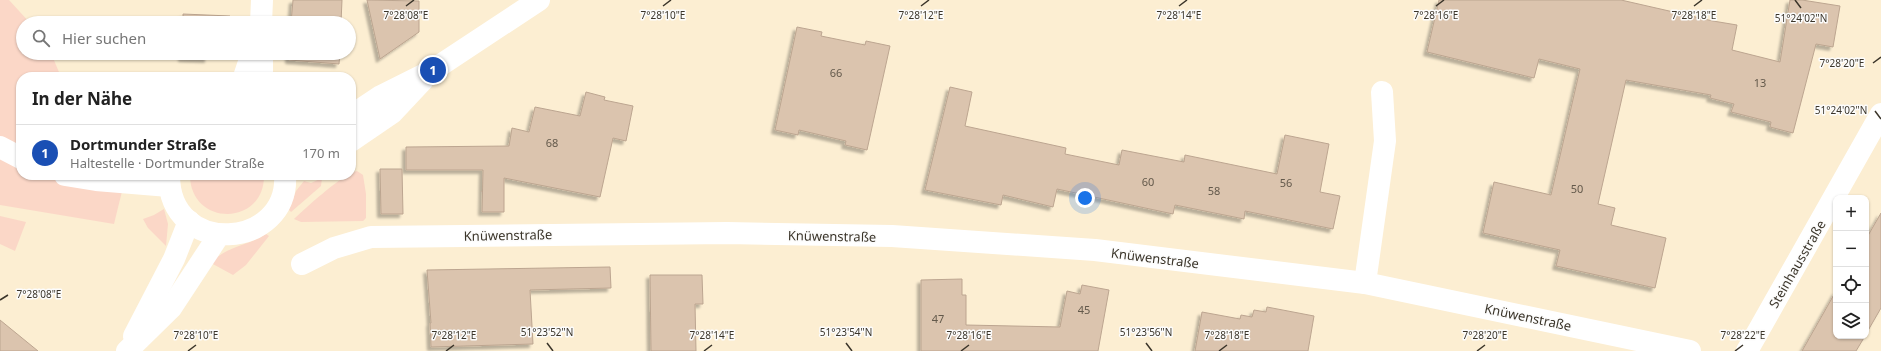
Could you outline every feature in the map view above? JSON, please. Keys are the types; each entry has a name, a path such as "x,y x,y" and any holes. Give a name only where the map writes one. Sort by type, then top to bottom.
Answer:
{"street":[{"path":"261,16 262,0"},
{"path":"356,113 381,96 433,70 539,0"},
{"path":"246,72 250,60"},
{"path":"262,60 262,72"},
{"path":"356,138 392,113 433,70"},
{"path":"1365,283 1385,140 1382,92"},
{"name":"Steinhausstraße","path":"1747,351 1878,127"},
{"path":"0,147 16,146"},
{"path":"0,147 16,155"},
{"path":"96,180 169,180 174,203 189,221 203,230 219,235 238,234 251,230 262,223 275,210 281,199 287,180"},
{"path":"127,350 174,259 189,221"},
{"name":"Knüwenstraße","path":"302,264 334,248 371,237 735,234 892,236 1095,250 1365,283 1690,351"},
{"path":"127,350 171,308 219,235"}],"shaded area":[{"path":"0,0 9,0 24,16 16,16 16,60 54,60 59,72 16,72 16,180 125,180 114,224 0,205"},
{"path":"356,171 363,175 366,194 366,218 363,221 301,222 294,219 339,181 356,180"},
{"path":"191,180 263,180 261,192 253,204 241,212 227,214 214,212 202,204 193,192"},
{"path":"322,180 321,186 291,212 289,210 296,191 304,181 311,183"},
{"path":"164,209 168,224 166,246 148,228 143,219"},
{"path":"0,216 26,222 15,251 0,244"},
{"path":"266,234 269,236 246,265 233,275 211,263 223,253"}],"building":[{"path":"293,0 342,0 341,16 292,16"},
{"path":"367,0 419,1 419,32 380,59"},
{"path":"1439,0 1621,0 1737,25 1732,50 1780,62 1790,0 1802,0 1840,6 1833,47 1816,44 1793,133 1770,127 1771,122 1731,112 1734,104 1710,98 1711,95 1626,80 1598,204 1615,208 1611,225 1666,238 1655,288 1556,266 1560,250 1483,233 1494,182 1551,195 1580,69 1539,59 1534,78 1427,52"},
{"path":"183,14 230,16 183,16"},
{"path":"797,27 822,32 821,36 865,45 866,41 890,46 867,150 845,145 846,141 799,130 798,135 775,130"},
{"path":"289,60 339,60 339,64"},
{"path":"950,87 972,92 965,126 1066,148 1065,154 1119,165 1122,150 1184,162 1185,155 1277,174 1285,135 1329,144 1320,192 1340,196 1333,229 1245,211 1244,219 1175,205 1173,214 1057,189 1053,207 1003,195 1001,205 925,190"},
{"path":"586,92 605,97 604,100 633,106 626,141 613,138 600,197 504,178 504,212 482,212 483,170 406,170 406,147 509,146 512,128 529,132 535,107 580,116"},
{"path":"380,169 402,169 403,214 381,214"},
{"path":"1881,213 1881,308 1869,329 1869,267 1869,234"},
{"path":"610,267 611,288 530,290 533,344 431,347 431,323 427,270"},
{"path":"650,275 702,275 703,304 695,304 696,351 651,351"},
{"path":"962,279 962,295 966,295 966,325 1060,327 1067,291 1080,294 1082,285 1109,290 1098,351 921,351 921,280"},
{"path":"1833,296 1833,339 1863,339 1856,351 1802,351"},
{"path":"1267,307 1314,316 1308,351 1195,351 1202,312 1240,319 1241,315 1252,317 1254,310 1266,312"},
{"path":"0,320 38,351 0,351"}],"place":[{"name":"Dortmunder Straße","path":"433,70"}]}
